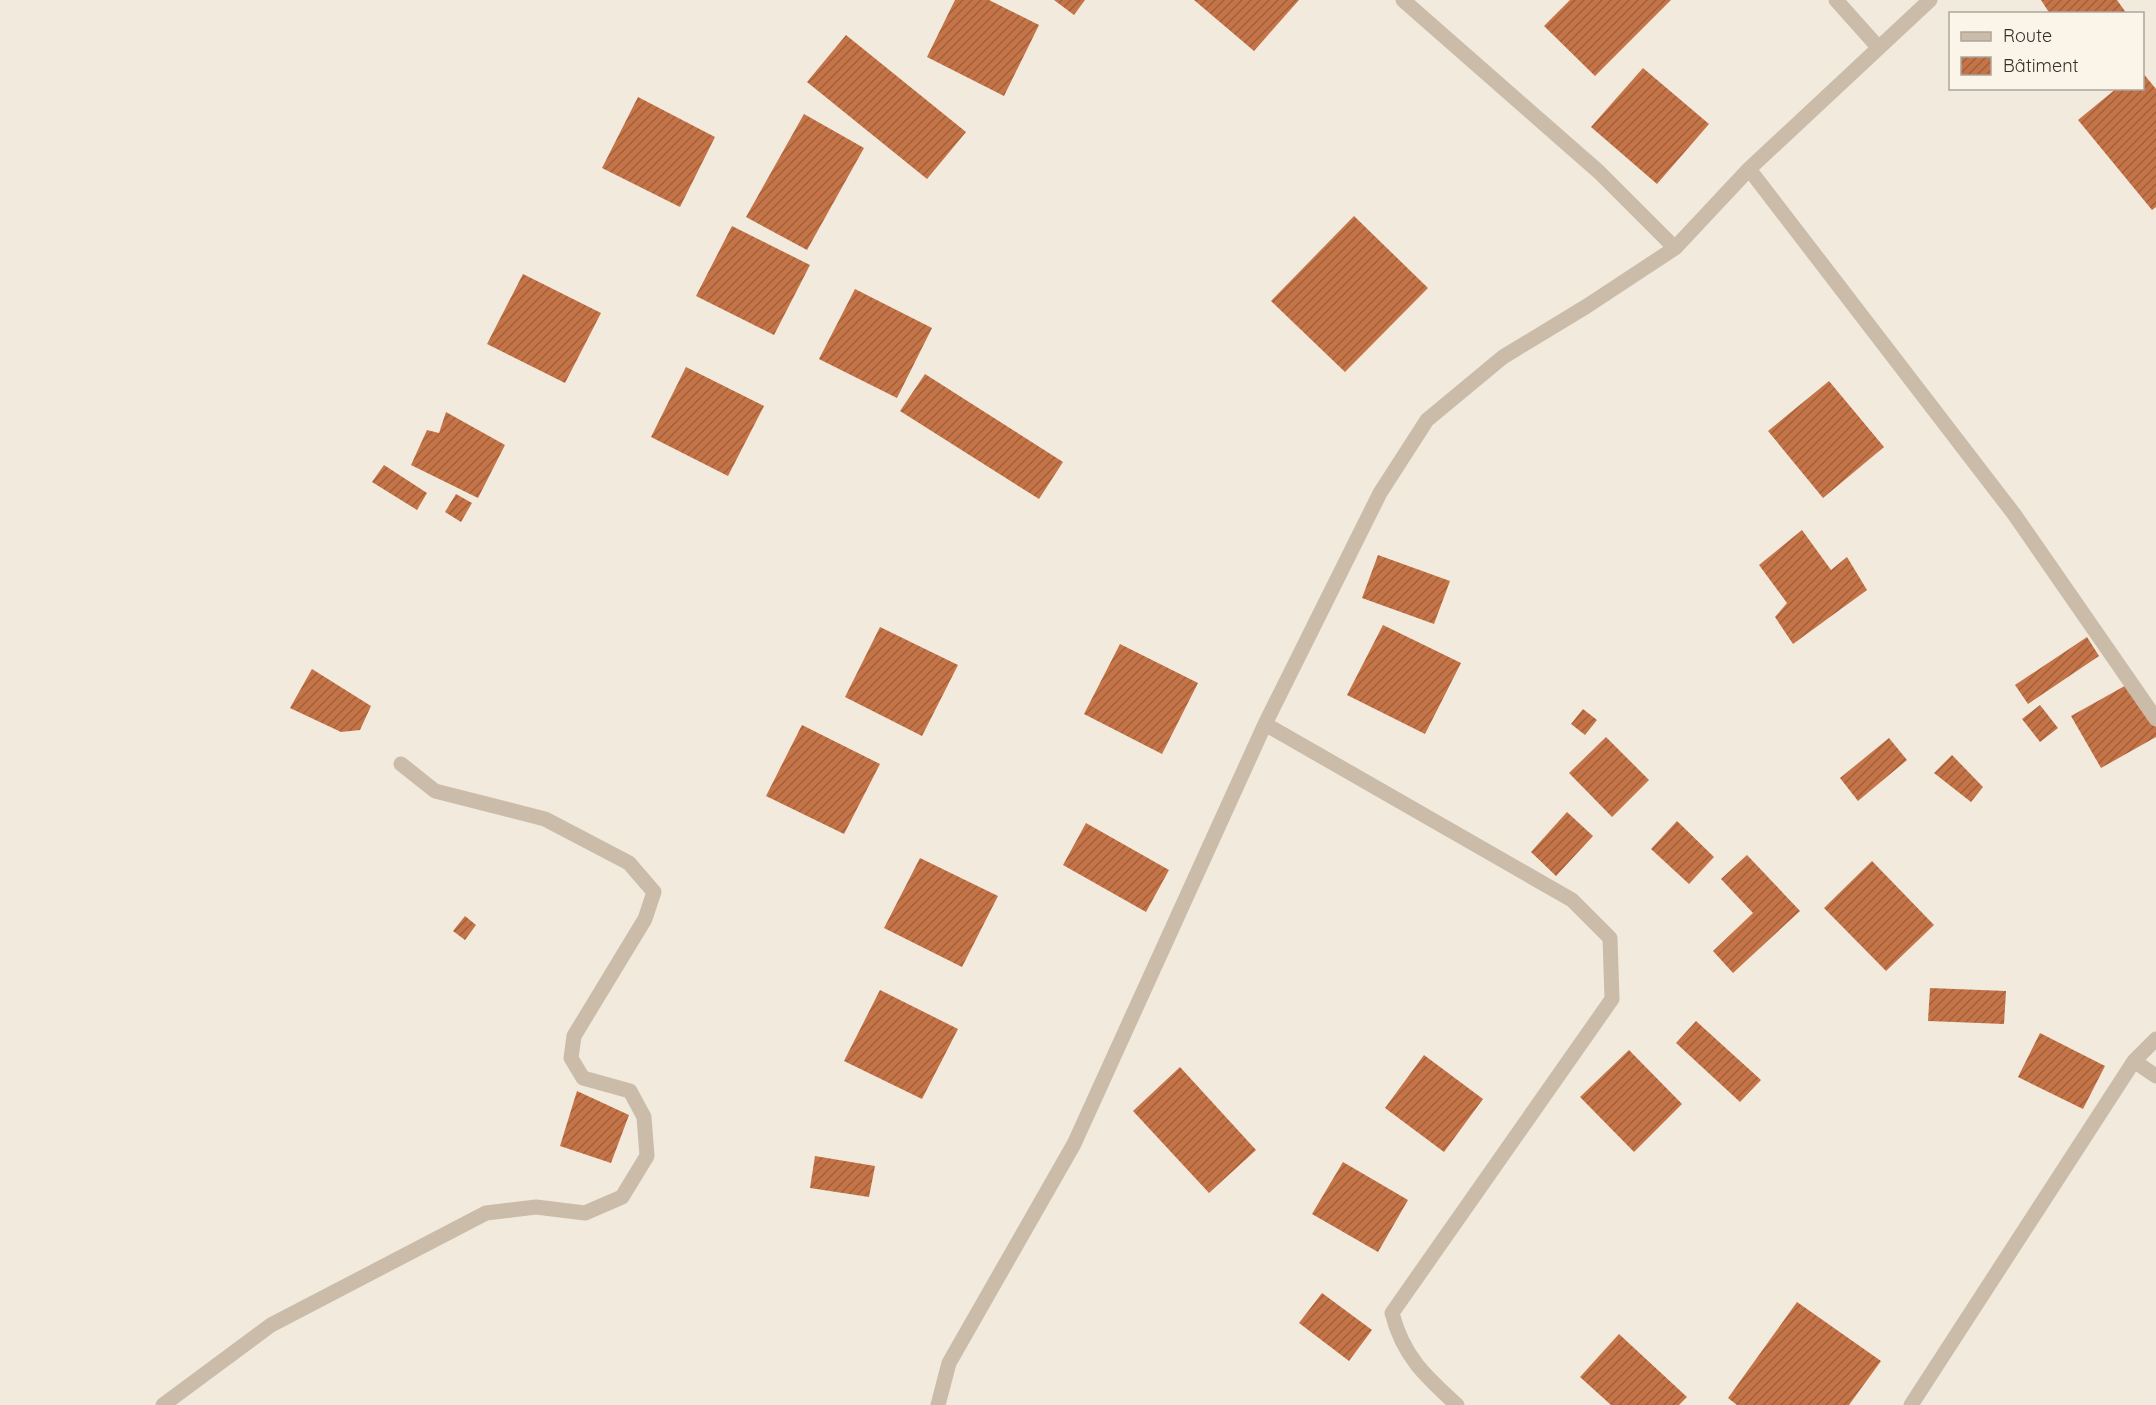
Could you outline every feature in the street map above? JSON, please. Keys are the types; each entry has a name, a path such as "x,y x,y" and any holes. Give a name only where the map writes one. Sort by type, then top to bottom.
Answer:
{"street":[{"path":"1403,0 1599,172 1675,248"},
{"path":"1836,0 1878,47"},
{"path":"938,1405 949,1364 1074,1144 1265,724 1380,493 1427,420 1503,357 1587,306 1675,248 1749,169 1930,0"},
{"path":"1749,169 2014,514 2156,719"},
{"path":"1265,724 1572,900 1610,938 1612,999 1392,1313 1398,1335 1418,1369 1457,1405"},
{"path":"163,1405 271,1325 486,1213 536,1207 585,1213 622,1197 647,1156 644,1117 630,1091 583,1078 571,1058 574,1036 645,919 654,892 629,863 545,819 435,791 401,764"},
{"path":"1911,1405 2134,1061 2156,1038"},
{"path":"2134,1061 2156,1077"}],"building":[{"path":"955,0 989,0 1039,25 1004,96 927,57"},
{"path":"1054,0 1085,0 1074,15"},
{"path":"1194,0 1299,0 1254,51"},
{"path":"1570,0 1671,0 1595,76 1544,26"},
{"path":"2041,0 2117,0 2126,12 2049,12"},
{"path":"846,35 966,132 927,179 807,82"},
{"path":"1643,68 1709,124 1657,184 1591,127"},
{"path":"2144,74 2156,89 2156,207 2152,210 2078,120 2115,90 2144,90"},
{"path":"638,97 715,137 680,207 602,168"},
{"path":"804,114 864,148 807,250 746,217"},
{"path":"1354,216 1428,288 1345,372 1271,301"},
{"path":"732,226 810,265 774,335 696,296"},
{"path":"523,274 601,313 565,383 487,344"},
{"path":"855,289 932,328 897,398 819,359"},
{"path":"686,367 764,406 728,476 651,437"},
{"path":"925,374 1063,462 1039,499 900,411"},
{"path":"1829,381 1884,447 1823,498 1768,431"},
{"path":"446,412 505,445 478,498 411,465 427,430 439,433"},
{"path":"384,465 427,493 417,510 372,482"},
{"path":"456,494 472,503 461,522 445,512"},
{"path":"1802,530 1831,570 1847,557 1867,590 1793,644 1775,617 1787,603 1759,565"},
{"path":"1378,555 1450,581 1434,624 1362,598"},
{"path":"1383,625 1461,663 1425,734 1347,695"},
{"path":"880,627 958,665 922,736 845,697"},
{"path":"2087,637 2099,656 2028,704 2015,685"},
{"path":"1120,644 1198,683 1162,754 1084,714"},
{"path":"312,669 371,706 360,730 341,732 290,708"},
{"path":"2130,683 2156,727 2156,737 2101,768 2071,716"},
{"path":"2040,705 2058,728 2040,742 2022,719"},
{"path":"1583,709 1597,720 1585,735 1571,724"},
{"path":"802,725 880,764 844,834 766,796"},
{"path":"1606,737 1649,780 1612,817 1569,773"},
{"path":"1889,738 1907,760 1858,801 1840,778"},
{"path":"1952,755 1983,787 1971,802 1934,773"},
{"path":"1567,812 1593,836 1556,876 1531,852"},
{"path":"1677,821 1714,857 1689,884 1651,849"},
{"path":"1086,823 1169,870 1146,912 1063,865"},
{"path":"1747,855 1800,911 1733,973 1713,951 1753,913 1721,879"},
{"path":"920,858 998,896 962,967 884,928"},
{"path":"1872,861 1934,925 1886,971 1824,908"},
{"path":"465,916 476,925 465,940 453,931"},
{"path":"1930,988 2006,991 2004,1024 1928,1021"},
{"path":"880,990 958,1029 922,1099 844,1061"},
{"path":"1696,1021 1761,1080 1740,1102 1676,1043"},
{"path":"2040,1033 2105,1066 2083,1109 2018,1077"},
{"path":"1629,1050 1682,1104 1634,1152 1580,1097"},
{"path":"1424,1055 1483,1099 1444,1152 1385,1108"},
{"path":"1180,1067 1256,1150 1209,1193 1133,1111"},
{"path":"577,1091 629,1115 611,1163 560,1146"},
{"path":"815,1156 875,1166 869,1197 810,1188"},
{"path":"1343,1162 1408,1200 1378,1252 1312,1214"},
{"path":"1322,1293 1372,1330 1349,1361 1299,1323"},
{"path":"1797,1302 1881,1361 1849,1405 1737,1405 1728,1398"},
{"path":"1619,1334 1687,1397 1679,1405 1611,1405 1580,1377"}]}
